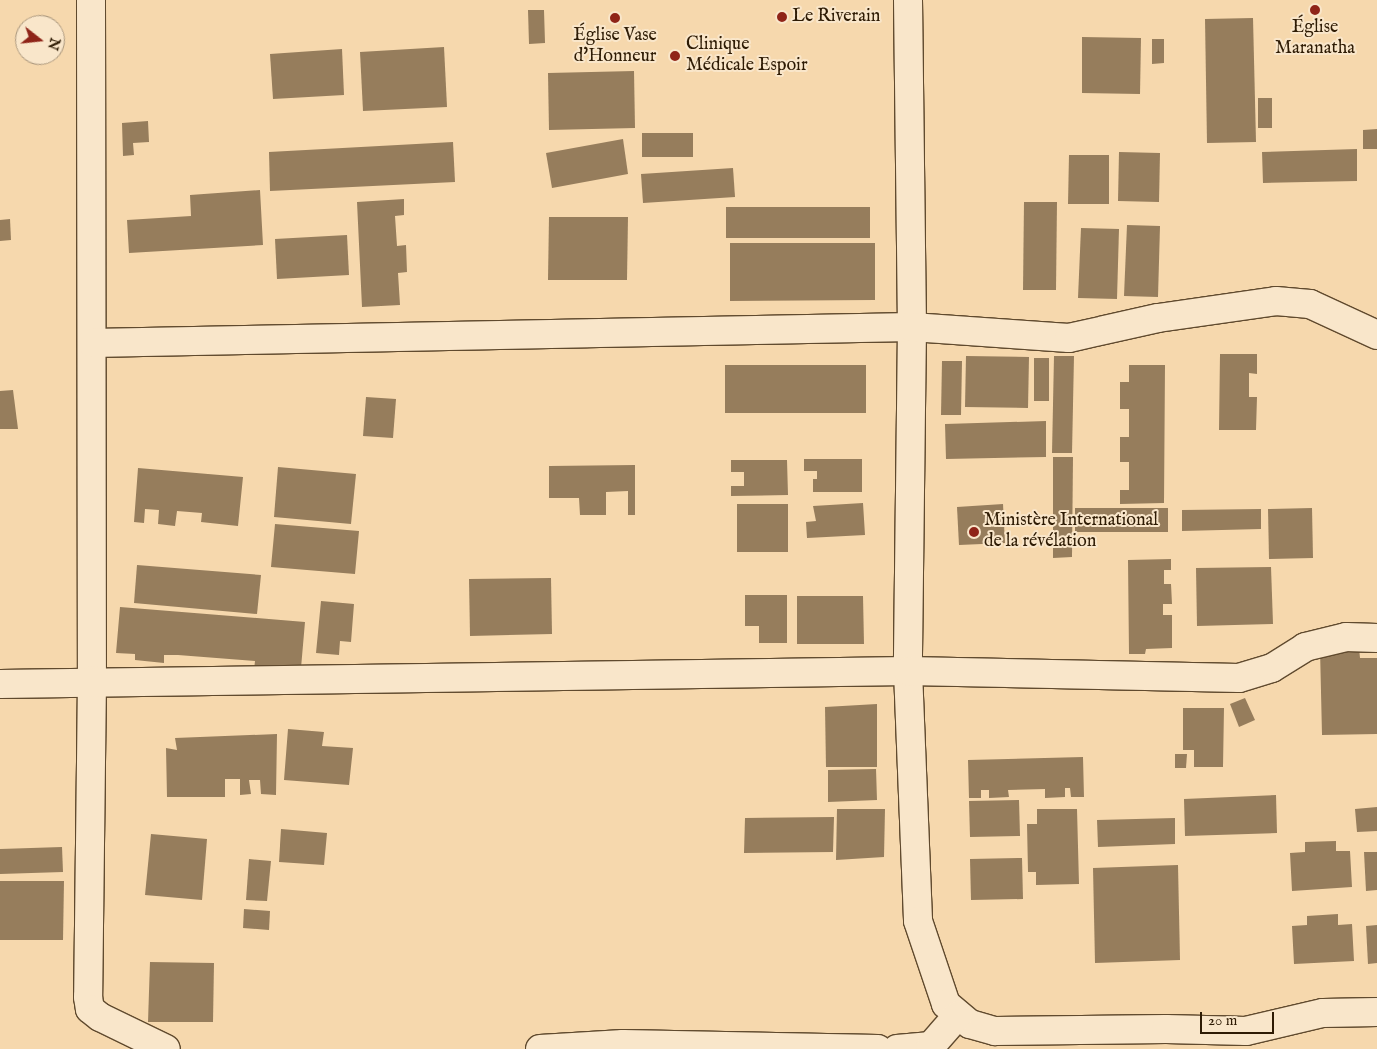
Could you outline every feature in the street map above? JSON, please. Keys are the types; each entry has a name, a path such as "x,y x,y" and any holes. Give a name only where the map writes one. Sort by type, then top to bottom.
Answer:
{"street":[{"path":"91,0 92,680 90,1009 123,1030 166,1049"},
{"path":"908,0 912,327 908,671 918,921 946,1004 970,1024 995,1031 1166,1029 1246,1031 1323,1013 1377,1012"},
{"path":"92,344 912,327 1069,338 1158,318 1276,302 1310,304 1377,335"},
{"path":"0,684 92,680 908,671 1239,678 1272,668 1305,647 1346,637 1377,638"},
{"path":"897,1049 931,1046 958,1015"},
{"path":"540,1049 623,1044 878,1049"}],"building":[{"path":"528,10 544,10 545,43 529,44"},
{"path":"1253,18 1256,142 1207,143 1205,19"},
{"path":"1082,37 1141,38 1140,94 1082,93"},
{"path":"1152,39 1164,39 1164,63 1152,64"},
{"path":"444,47 447,107 363,111 360,52"},
{"path":"342,49 344,95 273,99 270,54"},
{"path":"634,71 635,128 549,130 548,73"},
{"path":"1258,98 1272,98 1272,128 1258,128"},
{"path":"148,121 149,142 133,143 134,155 123,156 122,123"},
{"path":"1377,129 1377,149 1363,149 1363,130"},
{"path":"642,133 693,133 693,157 642,157"},
{"path":"623,139 628,174 552,188 546,153"},
{"path":"453,142 455,182 270,191 269,152"},
{"path":"1357,149 1357,181 1263,183 1262,152"},
{"path":"1119,152 1160,153 1159,202 1118,201"},
{"path":"1069,155 1109,155 1109,204 1068,204"},
{"path":"733,168 735,197 643,203 641,174"},
{"path":"260,190 263,245 129,253 127,220 191,216 190,195"},
{"path":"404,199 404,215 395,216 397,246 406,245 407,272 398,273 400,305 362,307 357,202"},
{"path":"1024,202 1057,202 1056,290 1023,290"},
{"path":"726,207 870,207 870,238 726,238"},
{"path":"549,217 628,217 627,280 548,280"},
{"path":"10,219 11,240 0,241 0,220"},
{"path":"1127,225 1160,226 1158,297 1124,296"},
{"path":"1081,228 1119,229 1117,299 1078,298"},
{"path":"347,235 349,275 277,279 275,239"},
{"path":"730,243 875,243 875,300 730,301"},
{"path":"1220,354 1257,354 1257,374 1249,373 1249,397 1257,397 1256,430 1219,430"},
{"path":"966,356 1029,357 1028,408 965,407"},
{"path":"1054,356 1074,356 1072,453 1052,453"},
{"path":"1034,358 1049,358 1049,401 1034,401"},
{"path":"942,361 962,361 961,415 941,415"},
{"path":"725,365 866,365 866,413 725,413"},
{"path":"1129,365 1165,365 1164,503 1120,504 1120,490 1129,490 1129,462 1120,462 1120,437 1129,437 1129,409 1120,409 1120,382 1129,382"},
{"path":"13,390 18,429 0,429 0,391"},
{"path":"366,397 396,399 393,438 363,436"},
{"path":"1046,421 1046,457 946,459 945,424"},
{"path":"1053,457 1073,457 1072,557 1053,558"},
{"path":"804,459 862,459 862,492 813,492 813,479 817,479 817,471 804,471"},
{"path":"731,460 787,460 788,495 731,496 731,486 744,486 744,472 731,472"},
{"path":"635,465 635,515 628,515 628,491 606,492 606,515 580,515 579,498 549,498 549,466"},
{"path":"278,467 356,474 351,524 274,517"},
{"path":"138,468 243,477 238,526 201,522 202,513 177,511 175,526 158,524 159,510 145,509 144,523 134,522"},
{"path":"863,503 865,535 807,538 806,522 816,521 813,506"},
{"path":"737,504 788,504 788,552 737,552"},
{"path":"1003,504 1005,543 959,545 957,507"},
{"path":"1075,508 1168,508 1168,532 1075,532"},
{"path":"1312,508 1313,558 1269,559 1268,509"},
{"path":"1261,509 1261,529 1182,531 1182,510"},
{"path":"275,524 359,531 355,574 271,567"},
{"path":"1171,559 1171,570 1164,570 1164,584 1171,584 1172,604 1163,604 1163,615 1172,615 1172,648 1146,649 1145,654 1129,654 1128,560"},
{"path":"137,565 261,575 257,614 134,603"},
{"path":"1271,567 1273,624 1197,626 1196,568"},
{"path":"551,578 552,634 470,636 469,579"},
{"path":"745,595 787,595 787,643 759,643 759,626 745,626"},
{"path":"797,596 863,596 864,644 797,644"},
{"path":"321,601 354,604 351,642 340,641 339,655 316,653"},
{"path":"120,607 305,622 301,668 254,670 255,661 178,655 164,655 164,663 135,660 135,654 116,653"},
{"path":"1359,648 1360,658 1377,658 1377,734 1322,735 1320,649"},
{"path":"1245,698 1255,720 1239,727 1230,704"},
{"path":"877,704 877,767 826,767 825,707"},
{"path":"1183,708 1224,708 1223,767 1194,767 1194,750 1183,750"},
{"path":"288,729 324,732 322,746 353,748 349,785 284,780"},
{"path":"277,734 276,795 261,794 260,780 249,780 251,794 240,795 240,779 225,779 225,797 167,797 166,748 177,750 175,738"},
{"path":"1175,754 1187,754 1186,768 1175,768"},
{"path":"1083,757 1084,797 1071,797 1070,788 1065,788 1065,797 1045,798 1045,789 1008,790 1009,797 989,798 989,790 981,790 981,798 969,798 968,760"},
{"path":"876,769 877,800 828,802 828,770"},
{"path":"1276,795 1277,833 1185,836 1184,799"},
{"path":"1019,800 1020,836 970,837 969,801"},
{"path":"1377,807 1377,831 1357,832 1355,809"},
{"path":"837,809 885,809 884,857 836,860"},
{"path":"1037,809 1077,809 1079,884 1036,885 1036,872 1028,872 1027,824 1037,824"},
{"path":"834,817 833,852 744,853 745,818"},
{"path":"1175,818 1175,844 1098,847 1097,820"},
{"path":"281,829 327,833 324,865 279,862"},
{"path":"151,834 207,839 202,900 145,895"},
{"path":"1336,841 1336,851 1350,851 1352,887 1292,891 1290,853 1305,852 1305,842"},
{"path":"62,847 63,872 0,874 0,849"},
{"path":"1364,852 1377,852 1377,890 1366,891"},
{"path":"1022,858 1023,899 971,900 970,859"},
{"path":"249,859 271,861 267,901 246,900"},
{"path":"1178,865 1180,960 1095,963 1093,868"},
{"path":"0,881 64,881 63,940 0,940"},
{"path":"244,909 270,911 269,930 243,928"},
{"path":"1338,914 1338,925 1352,924 1354,961 1294,964 1292,926 1307,925 1307,916"},
{"path":"1377,925 1377,963 1368,964 1366,926"},
{"path":"150,962 214,963 213,1022 148,1022"}],"place":[{"name":"Église Maranatha","path":"1315,10"},
{"name":"Le Riverain","path":"782,17"},
{"name":"Église Vase d'Honneur","path":"615,18"},
{"name":"Clinique Médicale Espoir","path":"675,56"},
{"name":"Ministère International de la révélation","path":"974,532"}]}
